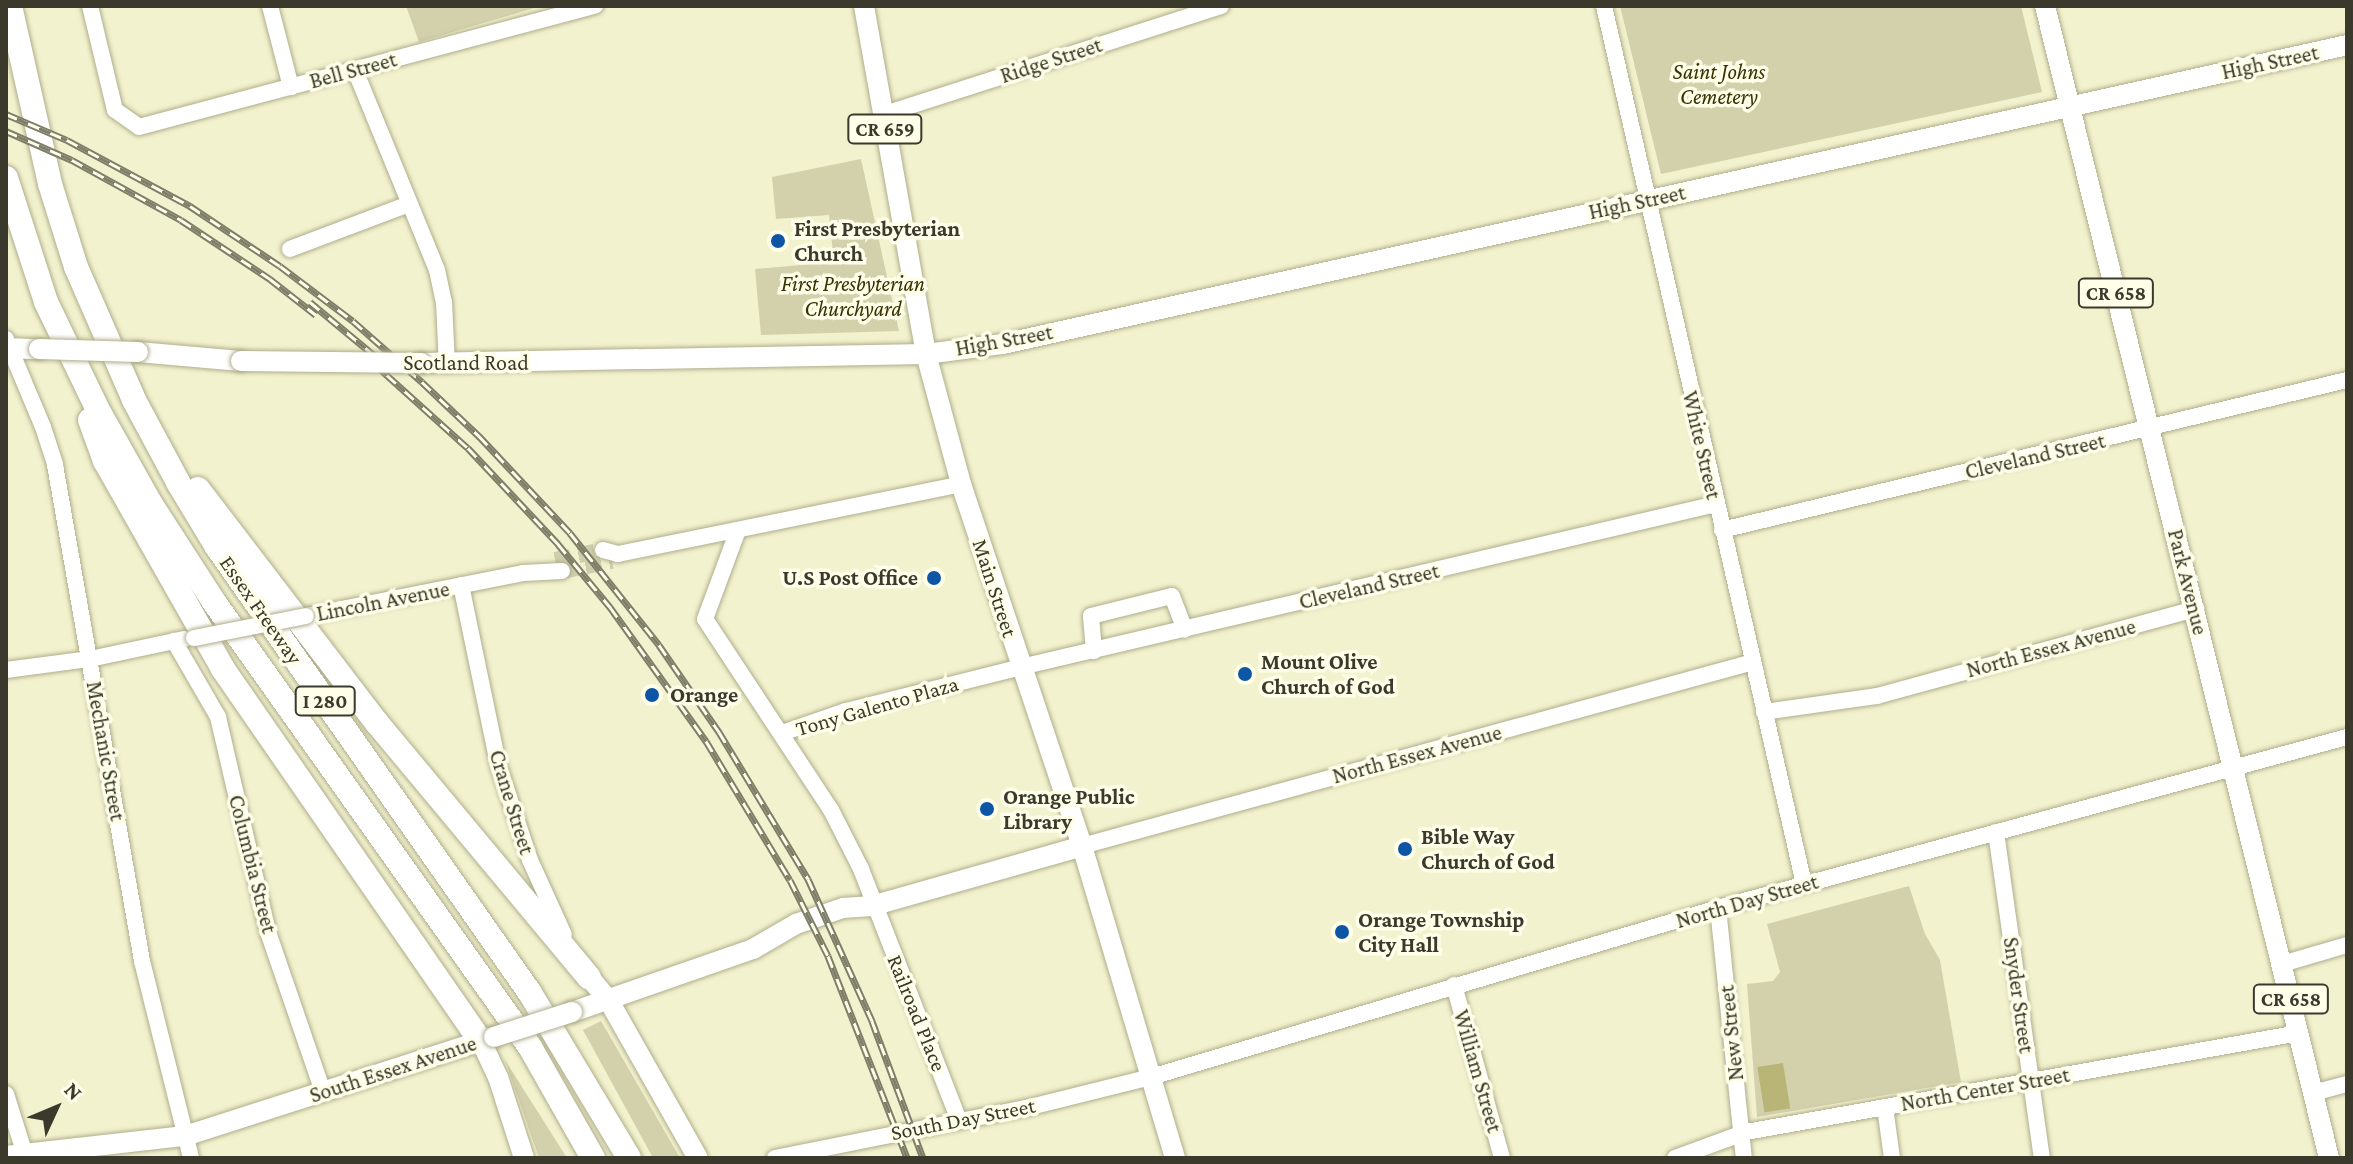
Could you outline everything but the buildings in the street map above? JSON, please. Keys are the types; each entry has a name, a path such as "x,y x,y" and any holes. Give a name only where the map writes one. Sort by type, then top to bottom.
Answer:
{"highway":[{"name":"Essex Freeway","path":"10,6 46,169 76,267 134,400 217,547 530,993 629,1158"},
{"name":"Essex Freeway","path":"6,178 46,302 98,410 157,513 214,602 530,1047 593,1158"},
{"path":"46,302 105,461 223,669 487,1039"},
{"path":"134,400 250,560 377,723 589,977"}],"main road":[{"name":"Main Street","path":"864,6 926,354 961,484 1082,846 1175,1158"},
{"name":"Park Avenue","path":"2045,6 2329,1158"},
{"name":"High Street","path":"926,354 1003,344 2347,45"},
{"name":"Scotland Road","path":"7,345 241,361 447,365 926,354"},
{"name":"South Essex Avenue","path":"19,1156 185,1136 609,1001 771,941 796,924 843,908 872,906 1082,846"},
{"name":"Crane Street","path":"589,977 609,1001 698,1158"},
{"path":"487,1039 524,1158"}],"street":[{"name":"Bell Street","path":"90,6 115,110 139,127 595,6"},
{"path":"270,6 291,87"},
{"name":"Ridge Street","path":"882,115 1221,6"},
{"name":"White Street","path":"1604,6 1620,63 1647,200 1804,884"},
{"path":"355,70 437,270 444,302 447,365"},
{"path":"290,249 409,204"},
{"name":"Mechanic Street","path":"7,345 43,427 55,465 142,961 191,1158"},
{"name":"Cleveland Street","path":"1722,530 2347,380"},
{"path":"611,555 961,484"},
{"name":"Cleveland Street","path":"1021,667 1716,504"},
{"path":"738,530 705,619 782,733"},
{"name":"Lincoln Avenue","path":"6,670 90,659 559,565"},
{"name":"Crane Street","path":"461,585 498,764 514,814 548,905 589,977"},
{"path":"1094,651 1091,616 1172,596 1185,630"},
{"name":"North Essex Avenue","path":"1764,712 1877,696 2196,609"},
{"name":"Columbia Street","path":"174,641 218,717 268,932 323,1092"},
{"name":"North Essex Avenue","path":"1082,846 1753,662"},
{"name":"Tony Galento Plaza","path":"872,906 861,869 831,810 782,733 846,711 1021,667"},
{"name":"North Day Street","path":"1151,1077 1718,908 2347,737"},
{"name":"Snyder Street","path":"1996,832 2042,1158"},
{"name":"Railroad Place","path":"872,906 959,1121"},
{"name":"New Street","path":"1718,908 1744,1158"},
{"path":"2282,964 2347,945"},
{"name":"William Street","path":"1454,985 1502,1158"},
{"name":"North Center Street","path":"1675,1158 1741,1134 2299,1033"},
{"name":"South Day Street","path":"775,1158 809,1154 1151,1077"},
{"path":"2313,1093 2347,1084"},
{"path":"6,1094 19,1156"},
{"path":"1885,1107 1892,1158"}],"green space":[{"path":"406,6 541,6 419,42"},
{"name":"Saint Johns Cemetery","path":"1620,6 2021,6 2042,92 1661,174"},
{"name":"First Presbyterian Churchyard","path":"861,159 899,331 761,335 755,269 834,262 829,215 776,219 772,177"},
{"path":"1909,886 1925,934 1940,960 1961,1082 1757,1117 1747,984 1773,981 1780,972 1767,924"},
{"path":"601,1021 680,1158 653,1158 583,1030"},
{"path":"505,1060 567,1158 539,1158"}],"shaded area":[{"path":"1783,1063 1790,1108 1765,1113 1757,1067"}],"tunnel":[{"path":"555,560 603,550"},
{"path":"562,571 612,561"}],"railway":[{"path":"6,114 67,140 190,206 280,266 353,321 422,382 479,436 570,533 659,645 719,732 808,879 872,1021 923,1158"},
{"path":"6,131 72,160 181,220 270,279 316,315"},
{"path":"310,302 381,361"},
{"path":"369,359 468,448 558,544 610,607 706,741 790,880 828,956 907,1158"}],"place":[{"name":"First Presbyterian Church","path":"778,241"},
{"name":"U.S Post Office","path":"934,578"},
{"name":"Mount Olive Church of God","path":"1245,674"},
{"name":"Orange","path":"652,695"},
{"name":"Orange Public Library","path":"987,809"},
{"name":"Bible Way Church of God","path":"1405,849"},
{"name":"Orange Township City Hall","path":"1342,932"}]}
